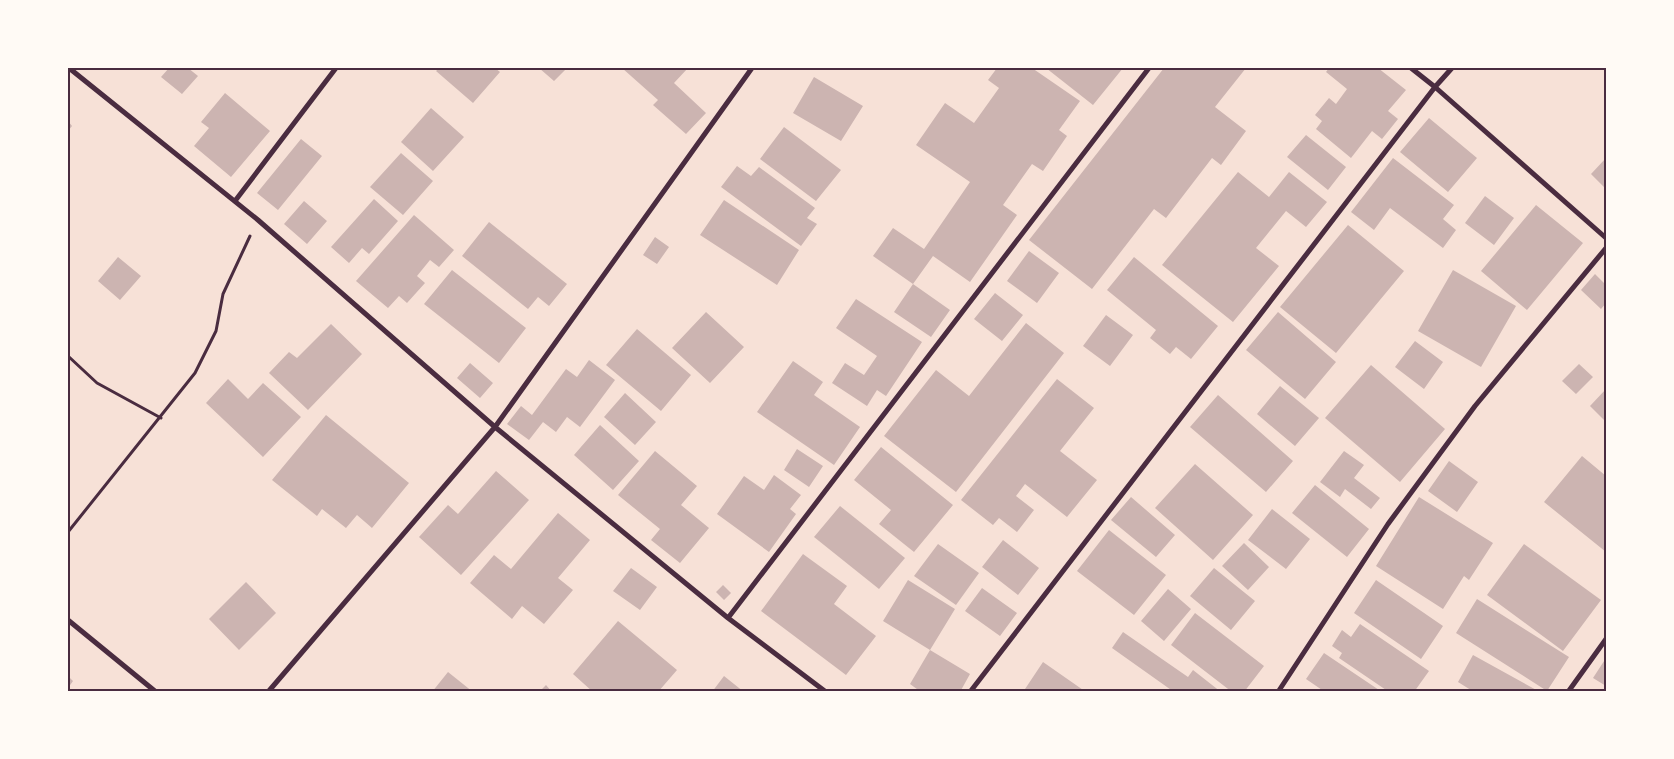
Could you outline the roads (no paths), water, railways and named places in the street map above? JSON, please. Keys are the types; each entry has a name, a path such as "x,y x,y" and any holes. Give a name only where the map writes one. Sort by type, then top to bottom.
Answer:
{"street":[{"path":"69,68 258,220 495,427 728,618 826,692"},
{"path":"235,201 336,68"},
{"path":"268,692 495,427 752,68"},
{"path":"728,618 1149,68"},
{"path":"1411,68 1606,238"},
{"path":"970,692 1435,87 1452,68"},
{"path":"1278,692 1388,524 1469,414 1553,309 1606,248"},
{"path":"68,620 156,692"},
{"path":"1568,692 1606,639"}]}
